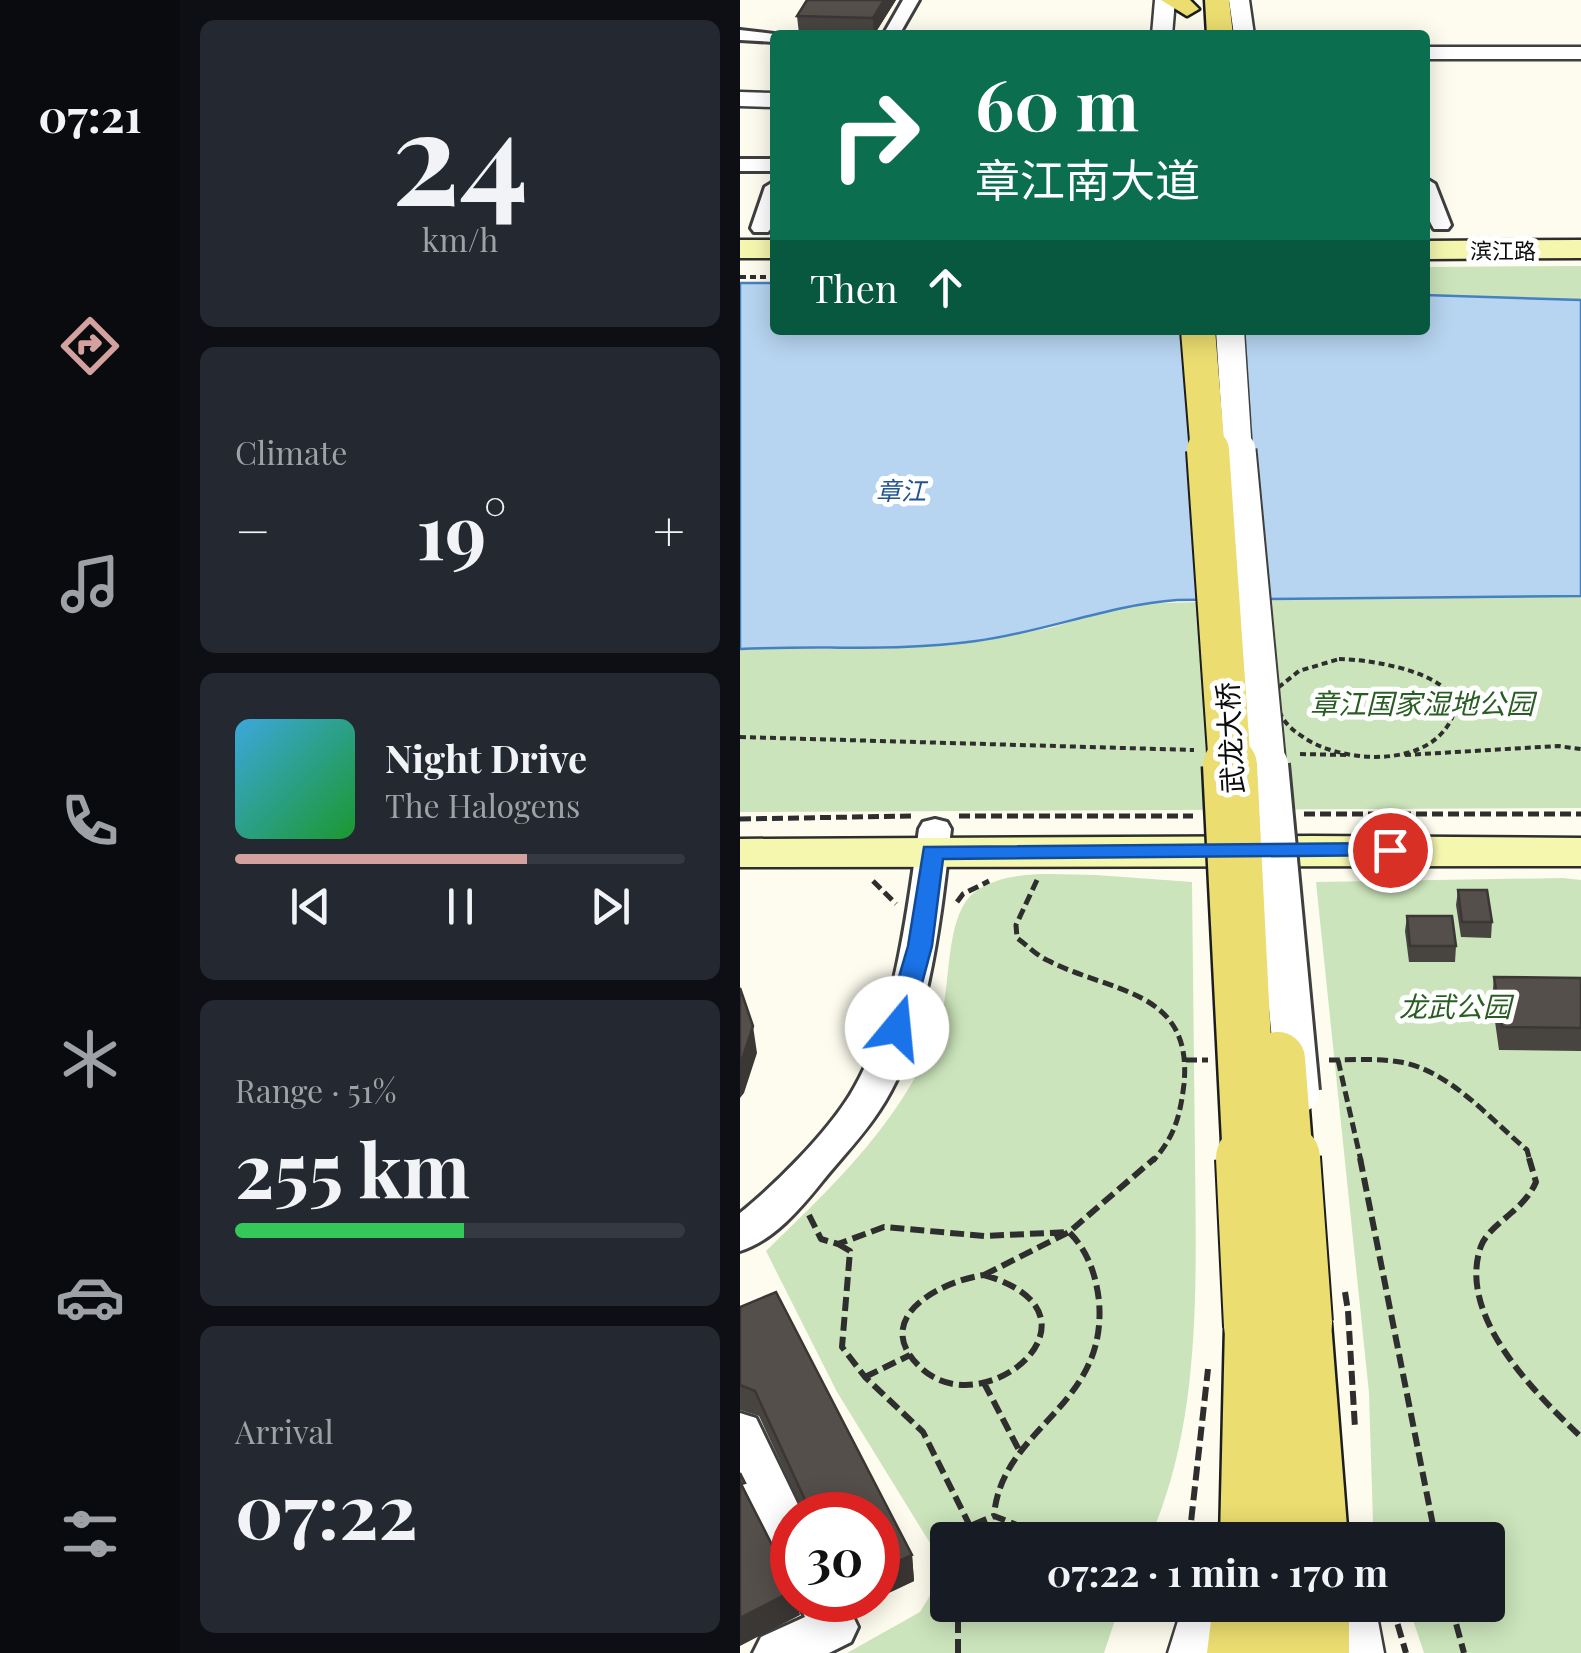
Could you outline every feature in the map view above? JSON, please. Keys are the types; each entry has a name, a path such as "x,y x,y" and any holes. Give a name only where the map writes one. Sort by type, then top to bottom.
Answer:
{"main road":[{"name":"滨江路","path":"1430,253 1581,252"},
{"name":"武龙大桥","path":"1198,335 1279,1327"},
{"name":"武龙大桥","path":"1217,335 1251,680 1279,1327"},
{"path":"740,853 935,828"},
{"path":"740,832 935,828 1581,830"},
{"path":"1303,831 1581,852"},
{"path":"1279,1327 1332,1522"},
{"path":"1258,1522 1279,1327"},
{"path":"1246,1653 1249,1622"},
{"path":"1311,1653 1312,1622"}],"street":[{"path":"894,30 911,0"},
{"path":"1165,30 1180,9"},
{"path":"740,35 770,36"},
{"path":"1430,53 1581,53"},
{"path":"740,99 770,100"},
{"path":"740,164 770,165"},
{"path":"1430,196 1441,224"},
{"path":"758,247 770,204"},
{"path":"1188,335 1222,943 1279,1327"},
{"path":"1230,335 1279,1327 1234,1522"},
{"path":"740,1236 787,1198 864,1104 888,1053 920,946 935,828"},
{"path":"740,1431 770,1494"},
{"path":"778,1653 834,1627 832,1622"},
{"path":"1198,1653 1208,1622"},
{"path":"1348,1622 1354,1653"}],"path":[{"path":"740,276 770,277"},
{"path":"1347,755 1314,746 1289,731 1281,722 1275,703 1284,682 1306,667 1358,658 1394,662 1425,675 1437,683 1450,703 1448,724 1430,742 1382,756"},
{"path":"740,738 1195,750"},
{"path":"1290,753 1382,756 1558,746 1581,749"},
{"path":"1303,831 1581,814"},
{"path":"740,819 935,828 1195,816"},
{"path":"984,1275 1019,1286 1032,1296 1043,1325 1032,1356 1003,1378 984,1383 940,1380 922,1370 910,1356 905,1326 919,1299 948,1280 984,1275 1069,1232 1149,1165 1169,1143 1180,1119 1186,1060 1184,1042 1172,1022 1148,1002 1099,978 1048,961 1017,938 1016,926 1022,910 1045,870 1026,873"},
{"path":"858,876 875,881 898,908"},
{"path":"949,912 963,894 994,880"},
{"path":"1186,1060 1224,1060"},
{"path":"1318,1060 1397,1060 1421,1067 1453,1087 1528,1150 1536,1182 1526,1202 1482,1245 1477,1277 1480,1311 1533,1387 1581,1437"},
{"path":"1338,1060 1376,1228 1433,1522"},
{"path":"804,1206 821,1239 850,1251 842,1347 865,1377 922,1432 968,1522"},
{"path":"838,1244 884,1227 984,1236 1069,1232 1083,1244 1096,1276 1101,1313 1096,1356 1061,1411 1020,1452 999,1484 994,1516"},
{"path":"1279,1327 1356,1449"},
{"path":"1197,1522 1279,1327"},
{"path":"865,1377 910,1356"},
{"path":"984,1383 1020,1452"},
{"path":"980,1522 994,1516 1009,1522"},
{"path":"958,1622 958,1653"},
{"path":"1397,1622 1406,1653"},
{"path":"1456,1622 1464,1653"}],"green space":[{"path":"1581,266 1581,300 1430,295 1430,267"},
{"name":"章江国家湿地公园","path":"1457,595 1581,596 1581,808 740,812 740,649 886,649 976,641 1050,628 1129,604"},
{"path":"1034,874 1192,882 1195,1303 1187,1400 1179,1448 1156,1522 930,1522 930,1543 837,1392 766,1251 867,1146 909,1087 940,1021 954,933 966,902 989,884"},
{"name":"龙武公园","path":"1581,880 1581,1653 1424,1653 1414,1622 1505,1622 1505,1522 1373,1522 1369,1393 1316,882"},
{"path":"930,1595 930,1622 1114,1622 1104,1653 847,1653 920,1612"}],"water":[{"name":"章江","path":"740,283 770,283 770,335 1430,335 1430,295 1581,300 1581,596 1177,600 1126,607 1002,637 946,644 740,649"}],"building":[{"path":"807,0 884,0 873,18 797,16"},
{"path":"1458,890 1487,890 1492,922 1462,922"},
{"path":"1407,916 1452,916 1456,946 1410,946"},
{"path":"1494,977 1581,978 1581,1028 1502,1027"},
{"path":"740,988 753,1026 740,1066"},
{"path":"776,1292 879,1492 801,1492 755,1391 740,1385 740,1307"},
{"path":"740,1473 745,1483 741,1484 770,1541 770,1602 740,1618"},
{"path":"900,1532 912,1555 900,1561"}],"route":[{"path":"897,1028 920,946 932,852 1390,850"}]}
